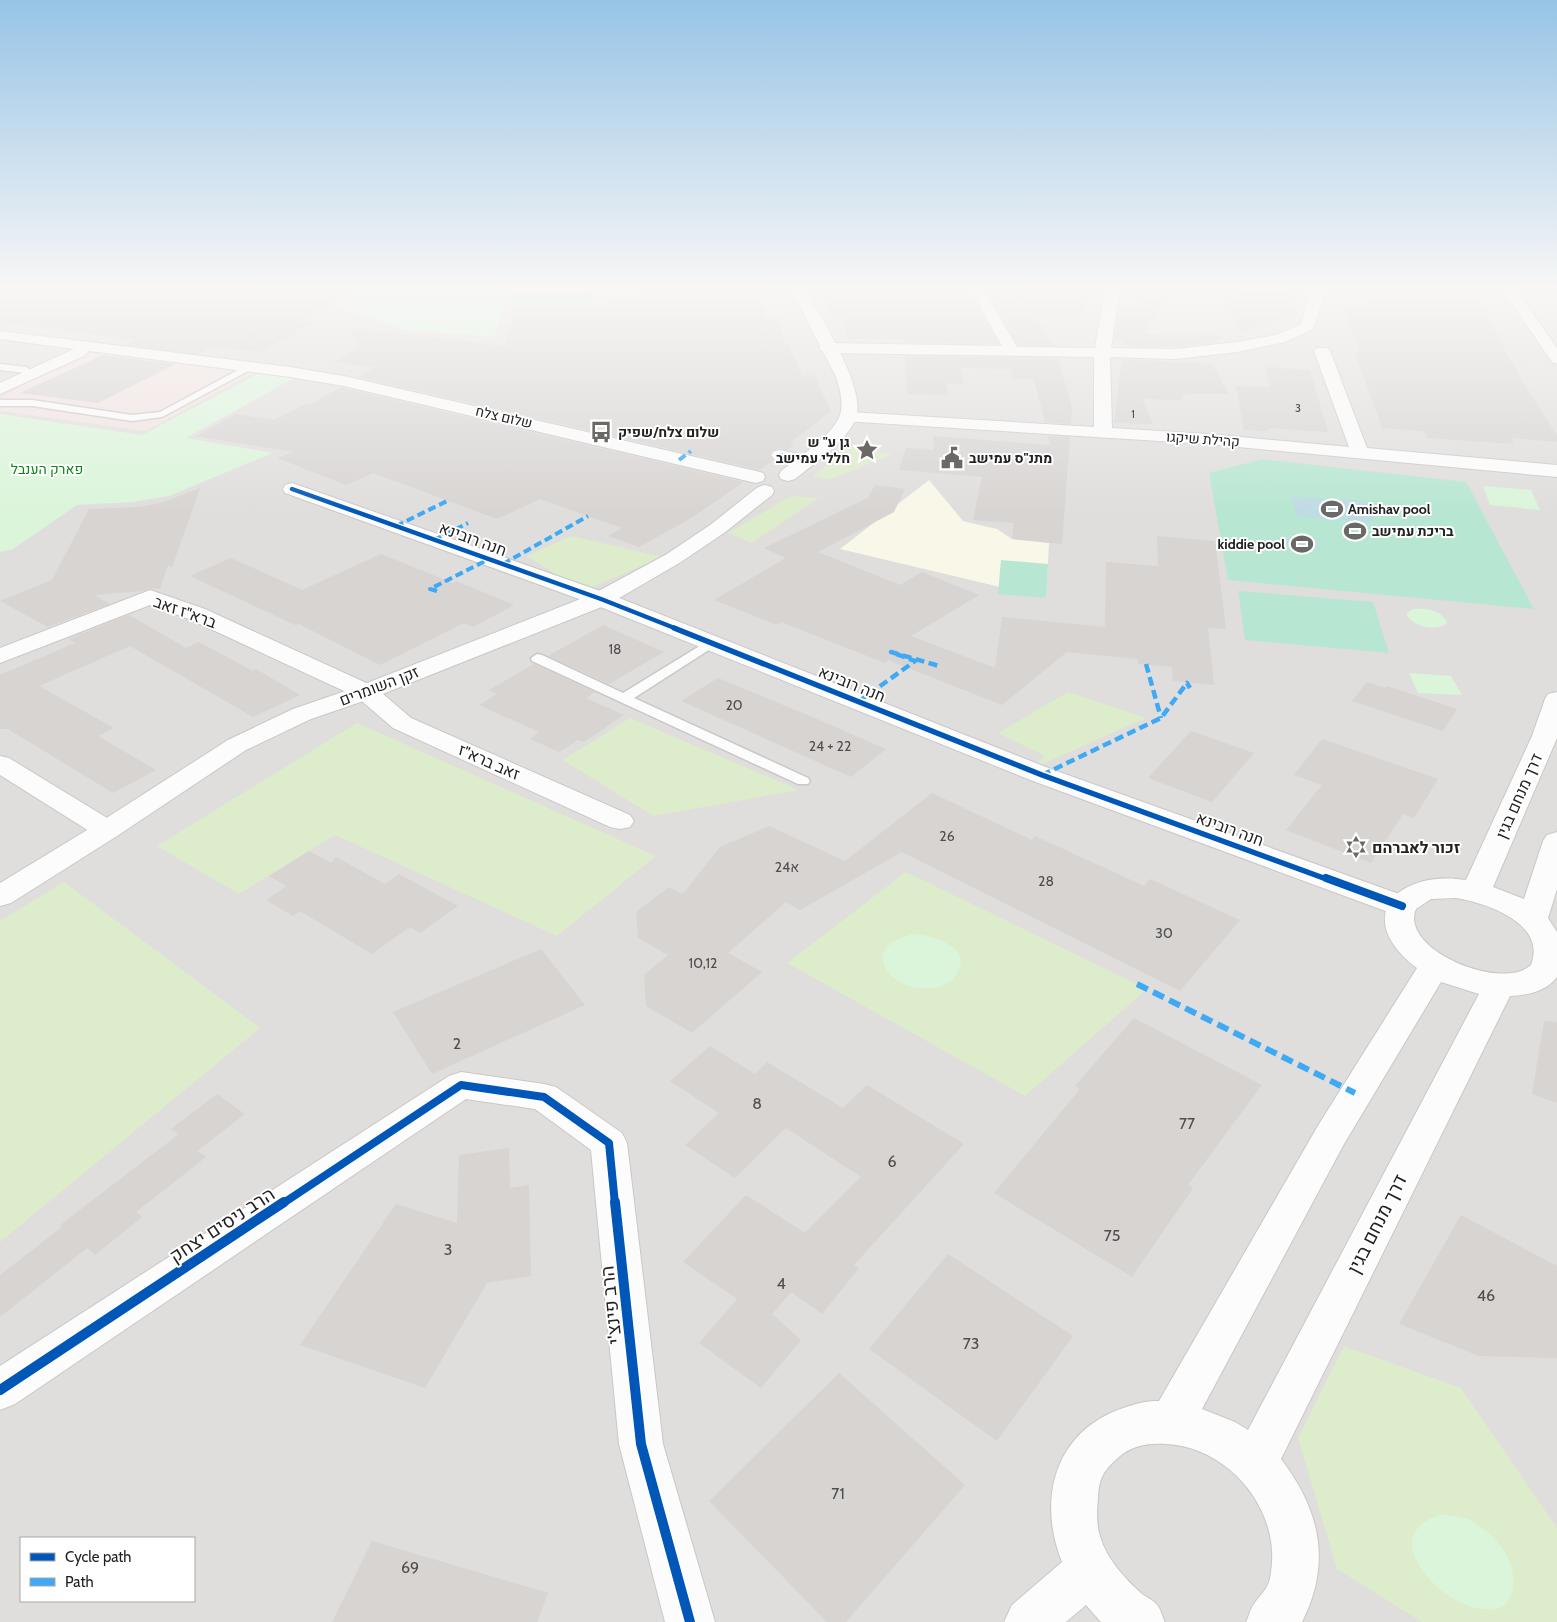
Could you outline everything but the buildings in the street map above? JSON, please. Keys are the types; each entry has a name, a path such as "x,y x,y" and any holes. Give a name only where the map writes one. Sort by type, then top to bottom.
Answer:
{"street":[{"path":"2,388 35,361"},
{"path":"28,368 47,361"},
{"path":"2,388 55,361"},
{"name":"שלום צלח","path":"158,361 184,364 249,367 344,381 760,484"},
{"path":"760,484 783,491 796,486 798,481 788,475 830,440 849,417 850,392 834,361"},
{"path":"1102,361 1102,433"},
{"path":"1326,361 1360,453"},
{"name":"קהילת שיקגו","path":"849,417 1213,440 1557,471"},
{"path":"780,455 806,461"},
{"name":"זקן השומרים","path":"0,896 107,830 237,745 302,714 366,692 601,599 674,558 717,529 760,484"},
{"name":"חנה רובינא","path":"292,488 601,599 1042,775 1402,906"},
{"name":"ברא\"ז זאב","path":"0,656 150,597 197,614 366,692"},
{"name":"זאב ברא\"ז","path":"366,692 402,723 620,821"},
{"name":"דרך מנחם בגין","path":"1476,891 1545,736 1557,699"},
{"path":"0,764 107,830"},
{"path":"1533,919 1557,841"},
{"path":"1456,888 1476,891 1516,907 1533,919 1546,933 1554,947 1554,960 1548,972 1536,980 1520,985 1499,986 1470,980 1435,966 1418,953 1404,936 1398,920 1402,906 1413,895 1432,889 1456,888"},
{"path":"1172,1421 1355,1093 1389,1035 1435,966"},
{"name":"דרך מנחם בגין","path":"1255,1463 1499,986"},
{"name":"הרב ניסים יצחק","path":"0,1390 461,1085"},
{"name":"הרב פינצ'י","path":"461,1085 544,1097 610,1143 641,1444 690,1622"},
{"path":"1140,1622 1110,1597 1090,1569 1074,1530 1074,1492 1085,1460 1107,1436 1137,1423 1172,1421 1208,1432 1229,1443 1255,1463 1276,1490 1291,1521 1298,1554 1294,1586 1283,1619"},
{"path":"1029,1622 1090,1569"}],"lane":[{"path":"0,367 28,368"},
{"path":"0,403 32,403 132,418 147,417 162,414 249,367"},
{"path":"624,698 711,643"},
{"path":"537,658 804,781"}],"shaded area":[{"path":"0,361 1557,361 1557,1622 0,1622"},
{"path":"66,361 162,361 257,371 146,431 0,411 0,399"},
{"path":"929,480 963,521 997,529 1012,539 1049,543 1046,598 840,549"}],"green space":[{"name":"פארק הענבל","path":"263,371 298,376 186,438 273,453 169,496 132,502 77,505 13,549 0,552 0,414 142,435"},
{"path":"848,447 892,454 829,480 813,476"},
{"name":"בריכת עמישב","path":"1262,459 1466,482 1534,609 1228,580 1209,473"},
{"path":"1483,486 1531,490 1540,510 1490,505"},
{"path":"791,496 819,498 752,543 728,533"},
{"path":"571,536 663,557 592,587 585,593 527,556"},
{"path":"1001,560 1048,564 1046,598 998,594"},
{"path":"1238,591 1373,602 1389,653 1245,640"},
{"path":"1413,609 1437,612 1447,622 1441,626 1425,627 1410,620 1407,616 1407,613"},
{"path":"1409,673 1451,676 1462,695 1418,693"},
{"path":"1068,692 1146,718 1029,770 1045,756 998,733"},
{"path":"630,718 799,790 653,816 563,760"},
{"path":"357,723 656,856 557,936 335,835 239,894 157,846"},
{"path":"906,872 1147,989 1025,1096 787,963"},
{"path":"64,882 260,1028 0,1242 0,921"},
{"path":"914,934 939,940 955,949 960,956 961,963 954,978 944,985 927,988 910,986 897,980 887,971 883,961 885,950 895,941"},
{"path":"1344,1346 1461,1388 1557,1528 1557,1622 1422,1622 1337,1569 1298,1438"},
{"path":"1441,1515 1458,1516 1474,1522 1490,1534 1503,1549 1511,1567 1513,1587 1509,1599 1500,1608 1480,1609 1460,1602 1441,1590 1425,1574 1415,1556 1413,1540 1421,1525"}],"water":[{"name":"Amishav pool","path":"1291,497 1365,501 1374,522 1298,517"},
{"name":"kiddie pool","path":"1284,538 1317,540 1320,550 1287,547"}],"marked path":[{"path":"679,460 691,451"},
{"path":"780,455 806,461"},
{"path":"396,526 447,501"},
{"path":"503,564 588,516"},
{"path":"434,540 468,523"},
{"path":"437,591 430,589 489,559"},
{"path":"858,702 915,661 891,652 939,666"},
{"path":"1146,664 1161,718"},
{"path":"1042,775 1161,718 1187,683 1190,688"},
{"path":"1137,984 1355,1093"}],"cycle path":[{"path":"292,489 601,599 1042,775 1402,906"},
{"path":"0,1390 461,1085 544,1097 609,1143 641,1444 690,1622"}],"place":[{"name":"שלום צלח/שפיק","path":"601,432"},
{"name":"גן ע\" ש חללי עמישב","path":"867,450"},
{"name":"מתנ\"ס עמישב","path":"952,458"},
{"name":"Amishav pool","path":"1332,509"},
{"name":"בריכת עמישב","path":"1355,531"},
{"name":"kiddie pool","path":"1302,544"},
{"name":"זכור לאברהם","path":"1356,847"}]}
